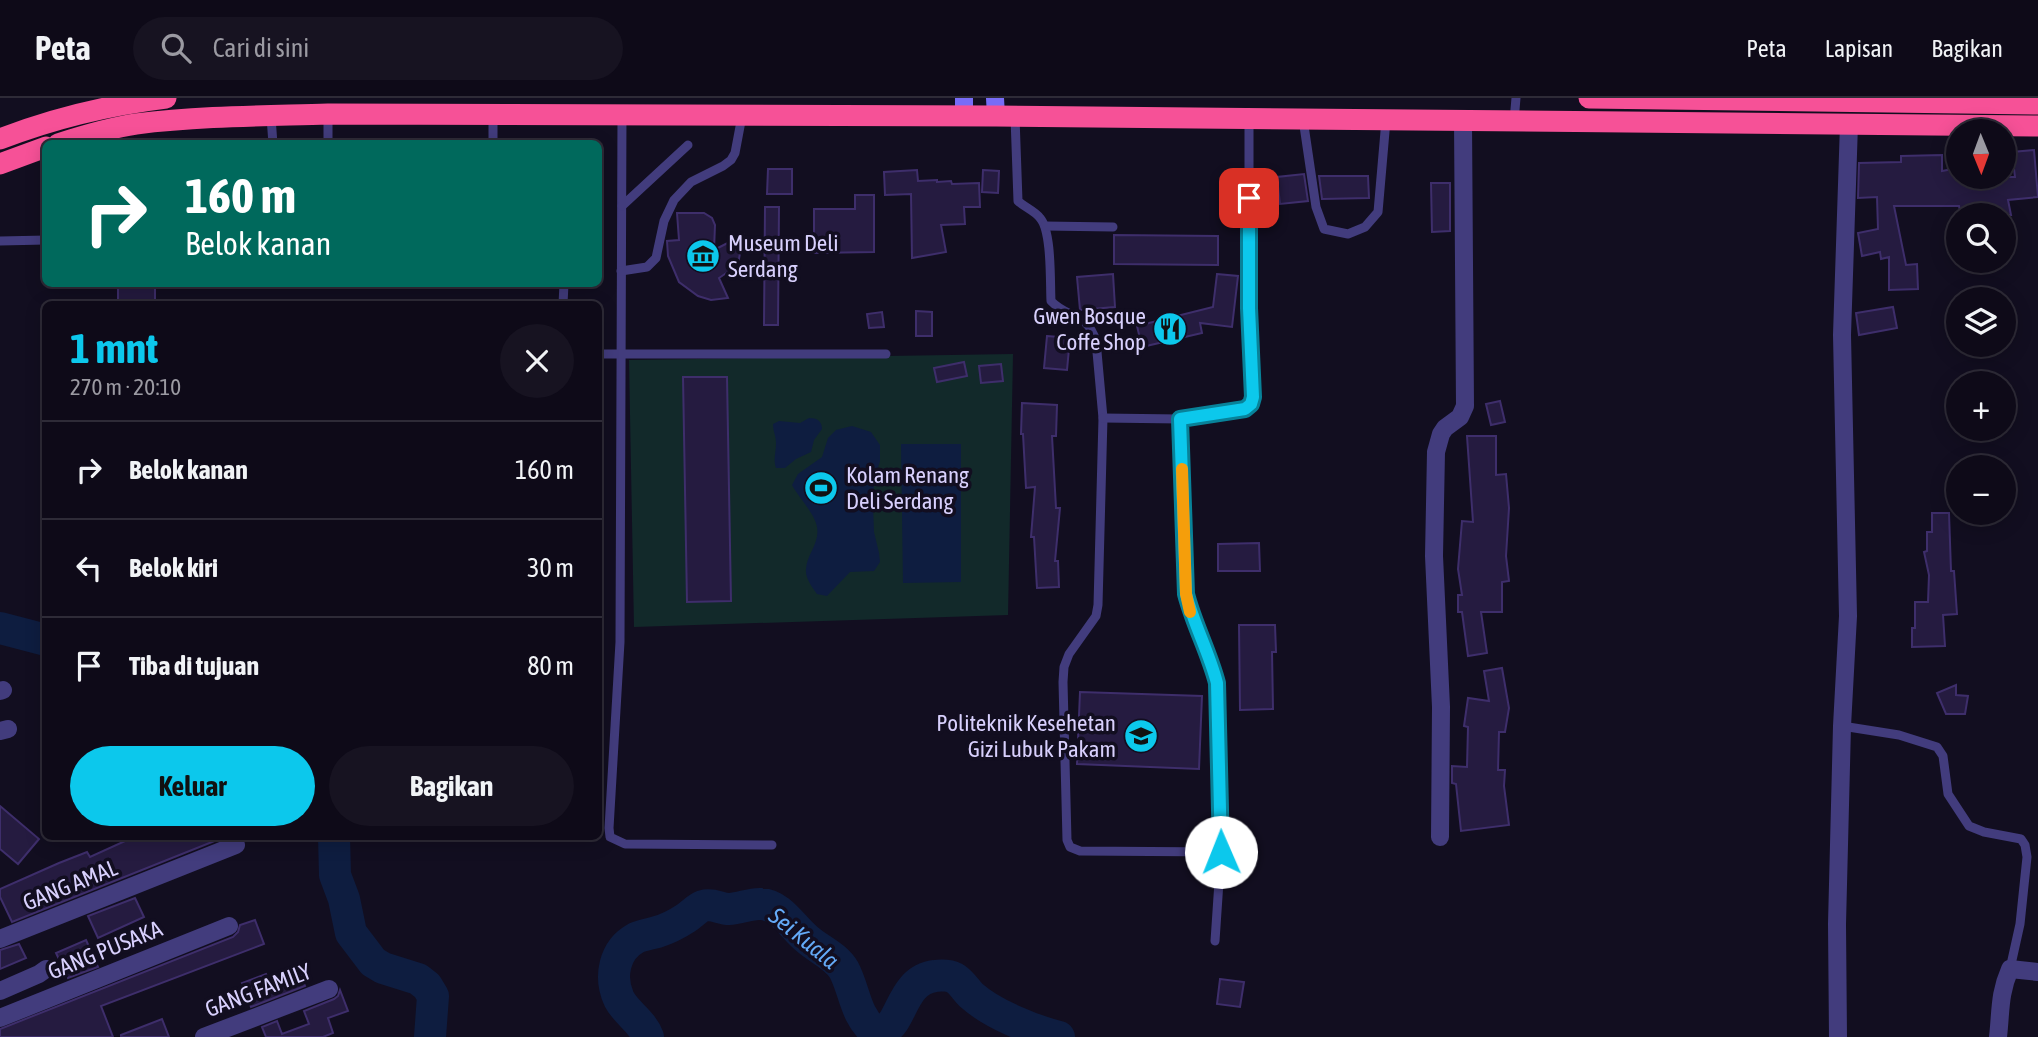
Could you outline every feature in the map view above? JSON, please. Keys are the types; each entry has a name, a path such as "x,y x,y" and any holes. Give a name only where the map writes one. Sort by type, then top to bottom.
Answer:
{"highway":[{"path":"0,139 83,112 166,98"},
{"path":"1589,98 1971,100 2038,104"},
{"path":"95,138 134,124 271,115 742,114 964,107 1303,119 2038,125"},
{"path":"0,164 42,148"}],"street":[{"path":"1802,100 1805,124"},
{"path":"1440,837 1441,706 1434,556 1436,452 1441,434 1460,417 1465,406 1462,121"},
{"path":"1838,1037 1837,924 1848,616 1842,335 1845,124"},
{"name":"GANG AMAL","path":"0,939 236,845"},
{"name":"GANG PUSAKA","path":"0,1018 229,926"},
{"path":"0,990 46,969"},
{"path":"1998,1037 2000,1000 2010,969 2038,972"},
{"name":"GANG FAMILY","path":"204,1037 329,989"}],"lane":[{"path":"1514,121 1516,98"},
{"path":"1002,110 1018,201 1041,218 1045,226 1049,244 1051,301 1056,307 1086,322 1097,341 1103,418 1096,615 1069,654 1064,674 1067,840 1070,846 1080,850 1221,852"},
{"path":"328,114 328,140"},
{"path":"493,114 493,140"},
{"path":"622,114 620,642 610,837 625,844 772,845"},
{"path":"621,271 646,267 656,258 664,221 674,200 691,182 731,160 735,153 742,114"},
{"path":"271,115 273,140"},
{"path":"1103,418 1180,419 1245,409 1251,404 1249,118"},
{"path":"1303,119 1316,207 1324,229 1348,234 1365,227 1378,212 1386,120"},
{"path":"622,206 688,145"},
{"path":"1045,226 1113,227"},
{"path":"0,241 42,240"},
{"path":"602,354 886,354"},
{"path":"1180,419 1186,594 1217,683 1221,852 1215,941"},
{"path":"1842,726 1899,735 1937,747 1943,756 1948,794 1969,826 1984,832 2021,839 2027,856 2020,924 2010,969"}],"green space":[{"name":"Kolam Renang Deli Serdang","path":"1013,354 1008,615 634,627 629,360"}],"water":[{"path":"809,418 818,421 822,429 814,440 811,452 785,468 776,468 773,424 779,421 800,423"},
{"path":"852,426 871,432 880,445 873,505 874,532 880,562 874,571 850,572 827,596 817,594 807,576 807,564 817,538 817,527 810,511 792,485 798,474 822,457 828,438 836,430"},
{"path":"901,444 961,444 961,582 903,583"}],"building":[{"path":"2034,150 2038,197 2008,200 2009,203 1894,206 1906,265 1917,264 1918,289 1889,290 1889,257 1881,259 1880,252 1862,256 1858,233 1878,229 1877,197 1858,198 1859,163 1901,162 1901,156 1942,155 1942,171 1946,170 1946,189 2016,189 2016,152"},
{"path":"768,169 792,169 792,194 767,194"},
{"path":"917,170 918,181 979,183 980,207 964,207 965,224 941,225 946,252 912,258 911,194 885,195 884,172"},
{"path":"983,170 999,171 998,193 982,192"},
{"path":"1304,174 1308,201 1280,204 1277,177"},
{"path":"1319,176 1368,176 1369,198 1322,199"},
{"path":"1431,183 1450,183 1450,231 1432,232"},
{"path":"855,195 874,195 874,252 814,253 814,209 855,209"},
{"path":"765,207 779,207 778,325 764,325"},
{"name":"Museum Deli Serdang","path":"677,213 704,213 712,218 715,225 714,250 743,235 738,265 719,278 728,298 711,300 698,296 679,282 668,256 667,241 679,240"},
{"path":"1114,235 1218,236 1218,265 1114,264"},
{"path":"1113,274 1115,307 1080,310 1077,277"},
{"path":"1217,274 1238,276 1232,327 1200,323 1202,333 1142,347 1137,326 1213,307"},
{"path":"118,287 155,287 155,301 118,301"},
{"path":"1893,307 1897,328 1859,335 1856,313"},
{"path":"916,311 932,312 932,336 916,336"},
{"path":"882,312 884,327 869,328 867,314"},
{"path":"1047,336 1070,338 1067,370 1044,368"},
{"path":"964,362 967,376 937,382 934,368"},
{"path":"1001,364 1003,381 981,383 979,366"},
{"path":"683,377 727,377 731,601 687,602"},
{"path":"1500,401 1505,422 1491,425 1486,404"},
{"path":"1022,403 1057,405 1056,436 1052,436 1056,508 1060,508 1055,561 1058,561 1059,587 1037,588 1034,537 1031,537 1035,487 1026,488 1021,434"},
{"path":"1467,436 1496,436 1496,475 1506,474 1509,508 1506,556 1509,581 1502,582 1502,612 1481,612 1487,653 1468,656 1462,612 1458,612 1458,595 1462,595 1458,569 1462,521 1473,522"},
{"path":"1932,513 1946,513 1957,614 1943,615 1945,646 1912,647 1915,602 1928,602 1929,575 1924,552 1927,551 1927,532 1932,532"},
{"path":"1259,543 1260,571 1218,571 1218,544"},
{"path":"1239,625 1275,625 1276,652 1272,652 1273,709 1240,710"},
{"path":"1502,668 1509,708 1505,732 1499,732 1498,770 1505,770 1504,786 1509,825 1461,831 1456,784 1452,783 1452,766 1467,767 1468,727 1464,726 1468,698 1489,701 1484,671"},
{"path":"1956,685 1956,695 1968,696 1965,714 1946,714 1937,693"},
{"path":"1080,692 1202,696 1199,769 1077,764"},
{"path":"0,806 39,839 18,864 0,849"},
{"path":"127,840 217,840 12,922 0,897 0,889 87,852 90,857"},
{"path":"135,898 144,917 98,938 88,916"},
{"path":"255,920 264,944 101,1006 113,1037 0,1037 0,1029 233,937 240,925"},
{"path":"86,940 98,967 68,978 56,953"},
{"path":"19,944 26,958 0,969 0,950"},
{"path":"299,972 305,986 251,1007 242,983 266,974 270,985"},
{"path":"1220,979 1244,982 1240,1007 1217,1004"},
{"path":"340,990 348,1011 328,1018 333,1033 323,1037 266,1037 262,1027 277,1021 282,1034 309,1024 304,1011 334,999"},
{"path":"162,1019 169,1037 121,1037 121,1035"}],"waterway":[{"name":"Sei Kuala","path":"0,628 42,639"},
{"name":"Sei Kuala","path":"334,840 335,875 344,899 351,933 373,962 418,979 427,986 433,996 430,1037"},
{"name":"Sei Kuala","path":"648,1037 622,1004 616,991 614,973 618,957 623,950 636,938 672,926 703,906 729,909 757,904 775,908 807,939 841,965 863,1018 874,1031 884,1030 891,1025 916,985 924,979 943,975 956,979 971,995 1001,1015 1059,1037"}],"slow traffic":[{"path":"1182,469 1186,594 1190,612"}],"place":[{"name":"Museum Deli Serdang","path":"703,256"},
{"name":"Gwen Bosque Coffe Shop","path":"1170,329"},
{"name":"Kolam Renang Deli Serdang","path":"821,488"},
{"name":"Politeknik Kesehetan Gizi Lubuk Pakam","path":"1141,736"}],"route":[{"path":"1221,852 1217,683 1186,594 1180,419 1245,409 1251,404 1249,198"}]}
